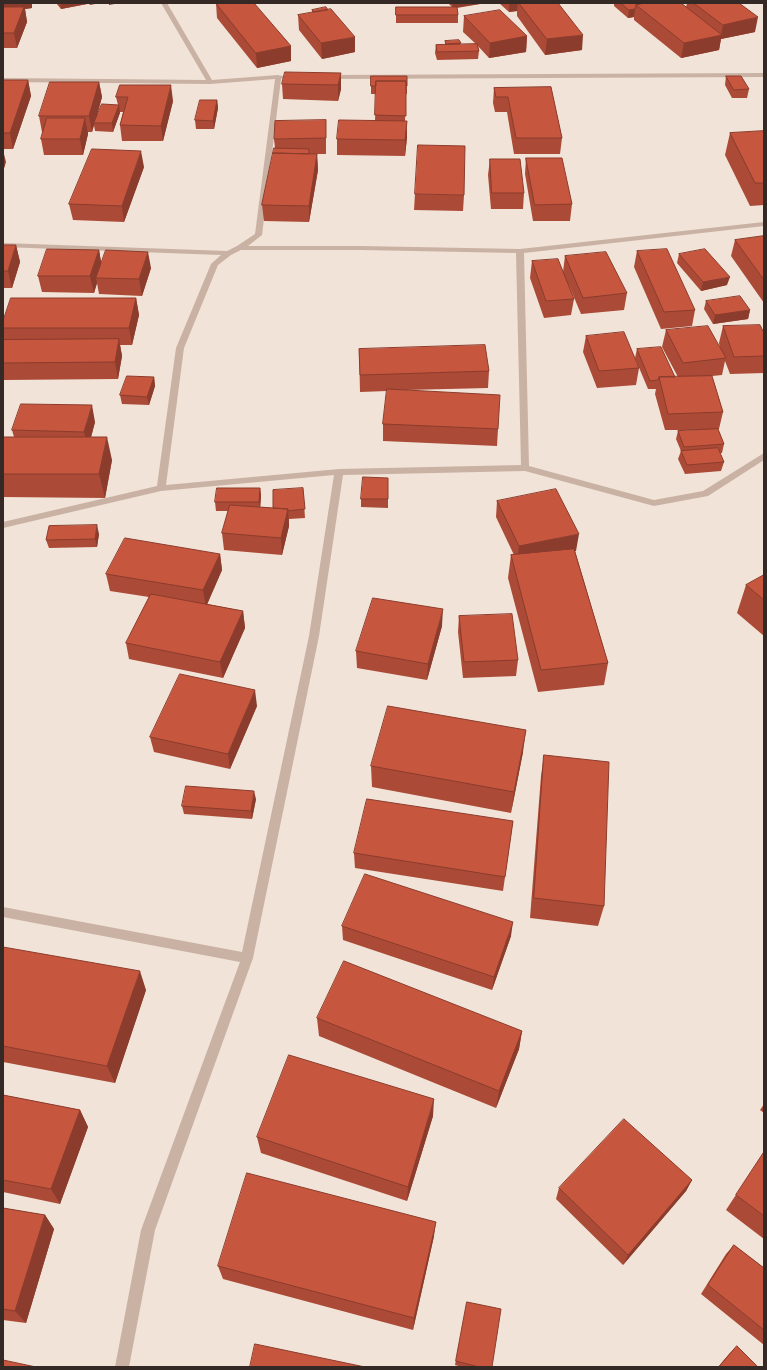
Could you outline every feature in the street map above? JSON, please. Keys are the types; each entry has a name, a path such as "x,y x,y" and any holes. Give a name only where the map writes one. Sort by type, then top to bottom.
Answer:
{"street":[{"path":"164,3 210,82"},
{"path":"318,77 764,75"},
{"path":"161,488 180,348 215,264 228,253 240,248 258,235 263,205 271,120 278,77"},
{"path":"3,80 210,82 294,77"},
{"path":"240,248 520,251 764,224"},
{"path":"3,245 228,253"},
{"path":"520,251 525,468"},
{"path":"3,526 161,488 339,472 525,468 654,503 705,494 760,462 764,456"},
{"path":"122,1367 148,1230 247,958 314,636 339,472"},
{"path":"3,912 247,958"}],"building":[{"path":"216,3 254,3 291,46 256,53"},
{"path":"519,3 558,3 583,35 547,39"},
{"path":"621,3 644,3 636,5 635,9 629,10"},
{"path":"644,3 681,3 722,35 684,43 636,5"},
{"path":"694,3 739,3 758,17 723,25"},
{"path":"3,7 24,7 14,33 3,33"},
{"path":"326,7 328,10 314,12 312,10"},
{"path":"396,7 457,7 458,15 396,15"},
{"path":"331,9 355,37 321,43 298,15"},
{"path":"500,10 527,36 490,43 464,16"},
{"path":"459,40 461,43 446,44 445,41"},
{"path":"477,44 479,51 437,52 436,45"},
{"path":"285,72 341,73 338,85 282,84"},
{"path":"371,76 407,76 407,86 406,81 376,81 376,86 371,86"},
{"path":"726,76 741,76 749,89 734,90"},
{"path":"3,80 28,80 10,133 3,133"},
{"path":"376,81 406,81 406,116 375,115"},
{"path":"50,82 99,82 89,116 39,116"},
{"path":"120,85 171,85 161,126 120,125 128,97 116,97"},
{"path":"551,87 562,138 516,138 508,97 496,97 494,88"},
{"path":"200,100 217,100 213,121 195,120"},
{"path":"102,104 119,105 112,123 94,123"},
{"path":"47,118 85,118 80,139 41,139"},
{"path":"326,120 326,138 274,139 275,121"},
{"path":"339,120 407,121 405,140 337,139"},
{"path":"764,131 764,183 755,183 730,133"},
{"path":"418,145 465,146 464,195 415,194"},
{"path":"274,148 309,149 309,154 273,153"},
{"path":"92,149 141,151 122,206 69,204"},
{"path":"273,153 317,154 309,206 262,205"},
{"path":"526,158 562,158 572,204 535,205"},
{"path":"490,159 520,159 524,193 492,193"},
{"path":"764,236 764,280 735,240"},
{"path":"3,245 16,245 8,271 3,271"},
{"path":"47,249 99,250 90,276 38,276"},
{"path":"667,249 695,310 664,312 637,251"},
{"path":"705,249 730,277 703,282 679,254"},
{"path":"106,250 148,252 139,279 96,278"},
{"path":"606,252 627,293 583,298 565,256"},
{"path":"558,259 574,299 546,301 532,261"},
{"path":"740,296 750,310 715,315 706,301"},
{"path":"11,298 136,298 129,328 3,328 3,321"},
{"path":"760,325 764,333 764,356 734,357 723,326"},
{"path":"708,326 726,358 683,363 666,330"},
{"path":"624,332 639,368 599,371 586,336"},
{"path":"119,339 115,362 3,363 3,340"},
{"path":"485,345 489,371 360,375 359,349"},
{"path":"661,347 675,377 659,377 658,380 650,381 637,349"},
{"path":"127,376 154,377 147,397 120,395"},
{"path":"712,376 723,412 668,414 659,377"},
{"path":"387,389 500,395 498,429 383,424"},
{"path":"21,404 92,405 84,432 12,430"},
{"path":"718,429 724,444 684,447 678,431"},
{"path":"3,437 107,437 99,474 3,474"},
{"path":"718,448 724,462 687,465 681,451"},
{"path":"363,477 388,478 388,499 361,499"},
{"path":"217,488 260,488 259,502 215,502"},
{"path":"303,488 305,509 287,511 288,509 273,508 273,490"},
{"path":"556,489 579,534 519,546 497,501"},
{"path":"230,505 288,509 281,538 222,533"},
{"path":"97,525 95,539 46,540 49,526"},
{"path":"125,538 220,554 203,590 106,574"},
{"path":"574,549 608,663 541,670 511,555"},
{"path":"764,575 764,600 746,585"},
{"path":"151,594 243,611 220,662 126,643"},
{"path":"373,598 443,609 428,664 356,651"},
{"path":"512,614 518,660 464,662 459,616"},
{"path":"180,674 255,690 228,754 150,737"},
{"path":"388,706 526,730 514,792 371,766"},
{"path":"544,755 609,762 604,906 534,898"},
{"path":"186,786 254,791 251,811 182,806"},
{"path":"367,799 513,821 505,877 354,853"},
{"path":"365,874 513,922 494,977 342,926"},
{"path":"3,947 140,971 107,1066 3,1046"},
{"path":"344,961 522,1031 499,1091 317,1018"},
{"path":"289,1055 434,1099 408,1187 257,1137"},
{"path":"3,1095 80,1110 51,1189 3,1180"},
{"path":"624,1119 692,1180 628,1255 559,1188"},
{"path":"764,1152 764,1216 736,1195"},
{"path":"247,1173 436,1222 414,1318 218,1266"},
{"path":"3,1208 45,1215 15,1311 3,1309"},
{"path":"734,1245 764,1268 764,1330 708,1285"},
{"path":"467,1302 501,1309 492,1367 479,1367 456,1361"},
{"path":"255,1344 365,1367 250,1367"},
{"path":"737,1346 758,1367 719,1367"},
{"path":"3,1360 36,1367 3,1367"}]}
